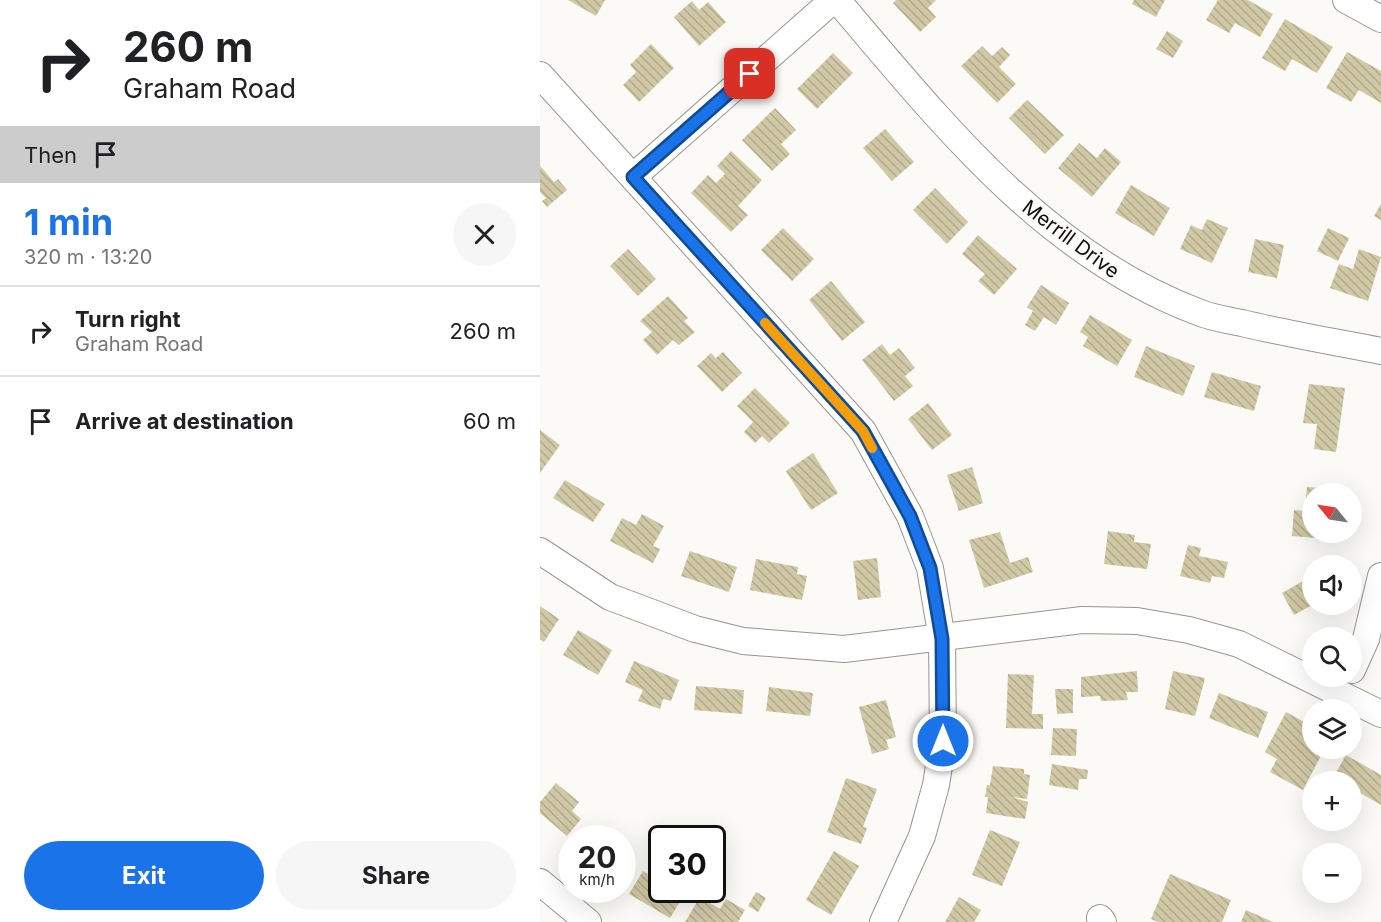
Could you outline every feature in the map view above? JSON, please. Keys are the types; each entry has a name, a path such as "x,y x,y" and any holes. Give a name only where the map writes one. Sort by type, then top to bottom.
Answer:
{"street":[{"path":"633,177 835,0"},
{"name":"Merrill Drive","path":"835,0 998,182 1052,230 1096,262 1148,292 1201,314 1381,351"},
{"path":"1346,0 1381,19"},
{"path":"540,75 863,431 914,527 930,568 942,639 943,741 936,785 922,836 883,922"},
{"path":"540,551 610,597 695,629 743,641 844,649 942,639 1082,620 1137,621 1190,630 1239,644 1302,669"},
{"path":"1362,648 1381,576"},
{"path":"1347,687 1381,714"},
{"path":"540,882 588,922"}],"building":[{"path":"568,0 605,0 596,16"},
{"path":"896,0 936,0 928,8 936,17 920,32 893,3"},
{"path":"1134,0 1165,0 1156,17 1132,4"},
{"path":"1218,0 1248,0 1273,14 1260,37 1235,23 1229,33 1206,20"},
{"path":"692,1 699,10 708,2 726,22 699,46 674,17"},
{"path":"1285,19 1333,47 1317,73 1292,59 1285,71 1262,58"},
{"path":"1167,31 1183,41 1173,58 1156,49"},
{"path":"651,44 674,68 639,102 623,85 636,72 630,65"},
{"path":"982,46 992,56 1002,47 1010,55 999,67 1016,84 997,103 961,66"},
{"path":"1347,52 1381,71 1381,103 1359,90 1351,102 1326,88"},
{"path":"833,53 853,73 817,109 797,89"},
{"path":"1027,100 1064,135 1045,154 1009,118"},
{"path":"775,108 796,130 781,144 790,154 772,171 742,140"},
{"path":"885,129 914,162 892,181 863,148"},
{"path":"1079,143 1097,158 1105,148 1121,162 1092,197 1058,168"},
{"path":"731,151 762,180 738,206 748,215 731,232 691,193 708,175 716,183 725,174 717,166"},
{"path":"540,166 554,182 558,179 567,190 547,207 542,201 546,198 540,192"},
{"path":"1131,185 1170,208 1154,236 1115,213"},
{"path":"935,188 968,222 947,244 913,210"},
{"path":"1381,204 1381,220 1374,216"},
{"path":"1207,219 1228,228 1212,263 1180,249 1191,225 1202,230"},
{"path":"783,228 814,259 792,281 761,250"},
{"path":"1328,228 1349,238 1338,261 1317,251"},
{"path":"978,235 1017,269 994,295 978,281 985,274 962,254"},
{"path":"1255,239 1284,245 1277,278 1248,272"},
{"path":"628,249 656,279 638,296 610,266"},
{"path":"1359,249 1381,257 1368,301 1330,288 1339,264 1353,269"},
{"path":"831,281 865,322 842,341 809,300"},
{"path":"1041,285 1069,303 1056,325 1044,317 1035,331 1025,325 1033,311 1027,307"},
{"path":"668,296 688,318 684,321 695,332 679,345 673,340 657,355 643,340 652,332 640,321"},
{"path":"1090,315 1132,340 1117,366 1083,346 1088,337 1080,332"},
{"path":"882,344 890,355 899,348 915,368 905,376 913,386 894,401 862,360"},
{"path":"1146,346 1195,366 1183,396 1134,377"},
{"path":"723,352 742,373 722,392 697,366 711,353 716,358"},
{"path":"1212,372 1261,386 1254,411 1204,397"},
{"path":"1309,384 1345,388 1336,452 1314,449 1317,424 1303,423"},
{"path":"755,388 790,423 769,443 762,436 755,443 744,432 753,422 737,406"},
{"path":"928,403 952,435 932,450 908,419"},
{"path":"540,430 560,445 540,473"},
{"path":"813,453 838,493 811,510 786,471"},
{"path":"972,467 983,503 959,511 947,475"},
{"path":"565,480 605,504 593,522 553,498"},
{"path":"1294,510 1302,511 1302,537 1292,536"},
{"path":"642,514 664,526 653,546 660,549 653,563 610,541 622,518 636,525"},
{"path":"1108,531 1135,535 1134,542 1151,544 1147,569 1104,564"},
{"path":"1000,532 1010,563 1028,557 1033,572 984,588 969,540"},
{"path":"1188,545 1201,548 1199,556 1228,562 1224,578 1212,576 1210,583 1180,576"},
{"path":"690,551 737,567 729,592 681,576"},
{"path":"877,558 881,597 858,600 853,561"},
{"path":"756,559 798,567 797,574 807,576 802,600 750,590"},
{"path":"1302,582 1302,611 1294,615 1282,593"},
{"path":"540,606 559,619 544,642 540,639"},
{"path":"578,630 612,650 598,675 563,655"},
{"path":"634,661 679,680 671,701 663,699 660,709 638,701 643,690 625,682"},
{"path":"1137,671 1138,692 1126,692 1128,700 1101,701 1100,696 1081,697 1081,677"},
{"path":"1173,671 1205,678 1195,716 1165,709"},
{"path":"1008,674 1034,675 1032,714 1043,714 1043,729 1006,728"},
{"path":"696,686 744,690 742,714 694,710"},
{"path":"769,687 813,693 810,716 766,711"},
{"path":"1055,689 1073,689 1073,713 1057,714"},
{"path":"1219,693 1268,712 1258,738 1209,718"},
{"path":"886,700 896,737 886,740 889,749 872,754 859,707"},
{"path":"1286,712 1302,721 1302,759 1319,759 1313,771 1302,771 1302,789 1270,772 1277,759 1265,752"},
{"path":"1053,728 1077,729 1076,756 1051,755"},
{"path":"1344,759 1353,759 1381,775 1381,805 1362,794 1362,771 1337,771"},
{"path":"1052,764 1088,770 1087,779 1079,779 1078,790 1049,785"},
{"path":"993,766 1024,769 1024,774 1030,775 1027,799 1012,797 1028,802 1025,819 986,813 988,797 985,797 987,785 990,785"},
{"path":"846,778 877,789 863,827 867,828 861,844 827,832"},
{"path":"556,783 579,802 572,811 581,819 576,825 558,825 558,828 540,813 540,802"},
{"path":"990,830 1020,842 1002,886 972,875"},
{"path":"834,851 859,866 831,915 806,900"},
{"path":"643,871 648,874 648,903 679,903 670,918 636,898 636,882"},
{"path":"1170,874 1231,900 1222,922 1158,922 1151,919"},
{"path":"756,892 766,898 758,912 748,906"},
{"path":"959,897 981,910 974,922 945,922"},
{"path":"726,899 745,910 738,922 685,922 696,903 710,903 720,909 726,903"},
{"path":"1246,910 1273,922 1241,922"}],"slow traffic":[{"path":"765,323 863,431 872,448"}],"route":[{"path":"750,74 633,177 863,431 910,516 930,568 942,639 943,741"}]}
